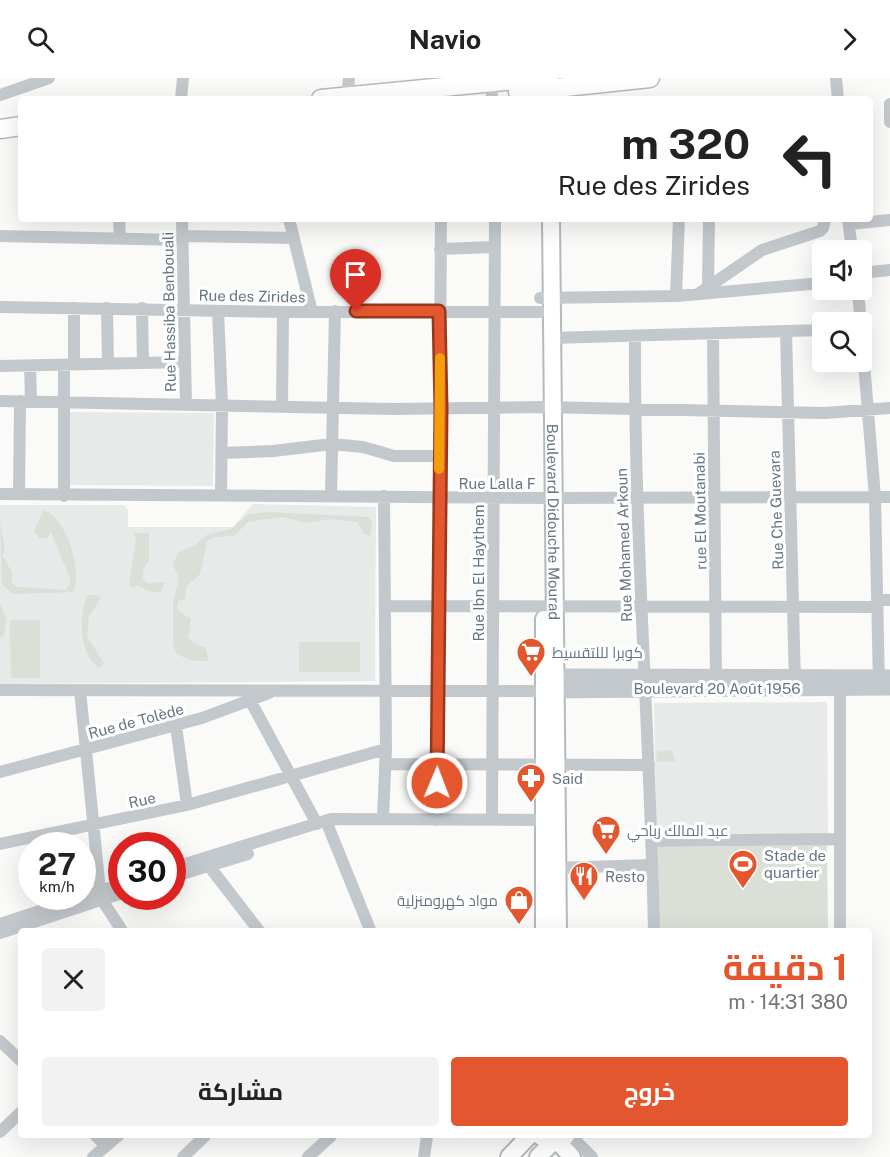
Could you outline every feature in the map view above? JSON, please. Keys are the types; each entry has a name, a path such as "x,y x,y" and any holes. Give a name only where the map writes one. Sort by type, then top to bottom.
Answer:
{"main road":[{"path":"356,96 407,85 492,89 650,78"},
{"path":"460,96 492,89"},
{"path":"0,120 18,117"},
{"path":"0,129 18,126"},
{"name":"Boulevard Didouche Mourad","path":"540,222 553,686 550,764 551,868 558,928"},
{"name":"Boulevard Didouche Mourad","path":"547,408 552,339 544,303 551,222"},
{"name":"Boulevard Didouche Mourad","path":"544,928 551,868"},
{"path":"507,1157 517,1138"},
{"path":"507,1157 527,1138"},
{"path":"538,1157 557,1138 572,1157"}],"street":[{"path":"0,95 49,78"},
{"path":"182,96 183,78"},
{"path":"347,96 349,78"},
{"path":"836,78 838,96"},
{"path":"890,104 890,122"},
{"path":"873,221 890,220"},
{"path":"119,222 120,237"},
{"name":"Rue Hassiba Benbouali","path":"182,222 186,404"},
{"path":"290,222 312,312"},
{"path":"437,820 441,222"},
{"name":"Rue Ibn El Haythem","path":"492,819 495,222"},
{"path":"676,296 679,222"},
{"path":"708,285 709,222"},
{"path":"698,294 762,250 820,231 824,228 825,222"},
{"path":"848,222 851,240"},
{"path":"0,236 294,238"},
{"path":"440,249 495,247"},
{"path":"872,272 890,270"},
{"name":"Rue des Zirides","path":"0,307 494,313 544,303 676,296 812,284"},
{"path":"64,496 64,401 74,308"},
{"path":"107,308 108,363"},
{"path":"142,308 143,363"},
{"path":"218,311 222,405 221,495"},
{"path":"331,495 335,311"},
{"path":"282,407 283,312"},
{"path":"552,339 812,330"},
{"name":"Rue Che Guevara","path":"786,331 795,609 795,682"},
{"name":"rue El Moutanabi","path":"713,333 716,682"},
{"name":"Rue Mohamed Arkoun","path":"635,336 636,497 649,765 654,928"},
{"path":"0,366 185,362"},
{"path":"19,494 30,366"},
{"path":"866,372 882,602 884,682"},
{"path":"0,401 787,413 869,411 890,408"},
{"path":"222,453 273,451 332,444 363,447 394,456 440,456"},
{"name":"Rue Lalla F","path":"0,494 64,496 331,495 438,498 890,497"},
{"path":"383,817 386,764 384,496"},
{"path":"385,606 641,605 795,609 882,602"},
{"name":"Boulevard 20 Août 1956","path":"553,686 645,682 884,682"},
{"name":"Boulevard 20 Août 1956","path":"795,682 840,688 884,682"},
{"path":"0,690 438,692 492,691 553,686"},
{"path":"840,688 840,928"},
{"path":"80,690 101,895 121,928"},
{"name":"Rue de Tolède","path":"0,772 176,726 278,690"},
{"path":"250,700 290,777 324,824 369,928"},
{"path":"176,726 187,805"},
{"name":"Rue","path":"0,844 187,805 386,749"},
{"path":"386,764 649,765"},
{"path":"186,864 348,819 383,817 437,820 550,820"},
{"path":"186,873 324,824"},
{"path":"652,841 839,839"},
{"path":"551,868 652,865"},
{"path":"209,866 257,928"},
{"path":"0,933 108,891"},
{"path":"0,924 108,894"},
{"path":"0,1041 18,1058"},
{"path":"0,1132 18,1115"},
{"path":"98,1138 106,1146"},
{"path":"93,1157 116,1138"},
{"path":"183,1157 204,1138"},
{"path":"308,1157 329,1138"},
{"path":"424,1157 427,1138"},
{"path":"557,1138 592,1157"}],"shaded area":[{"path":"68,412 214,413 213,486 68,485"},
{"path":"253,504 376,507 375,681 0,684 0,505 124,505 128,509 128,527 233,527"},
{"path":"44,510 60,524 71,546 76,572 73,592 13,594 2,584 0,521 5,550 2,555 12,572 12,583 18,587 66,590 71,581 51,532 47,538 39,538 34,531"},
{"path":"265,512 369,517 372,522 370,536 364,534 358,522 330,519 308,523 282,517 248,522 234,536 213,537 207,541 200,574 186,587 185,598 178,602 177,610 191,619 188,637 194,643 206,648 209,661 193,661 176,653 173,644 173,602 179,578 173,565 178,553 196,544 208,534 231,529 247,515"},
{"path":"133,533 149,533 149,560 143,570 143,579 147,583 165,582 161,592 147,591 138,585 132,588 129,585 136,540"},
{"path":"88,595 97,595 101,598 89,616 87,637 104,663 100,668 88,655 82,634 83,613"},
{"path":"0,604 6,618 4,636 0,637"},
{"path":"10,620 40,620 40,678 11,678"},
{"path":"299,642 360,642 360,672 299,672"},
{"path":"827,702 828,834 656,835 654,703"},
{"path":"672,750 675,761 657,762 656,752"},
{"name":"Stade de quartier","path":"827,845 828,928 659,928 658,847"}],"slow traffic":[{"path":"439,469 440,358"}],"place":[{"name":"كوبرا لللتقسيط","path":"531,678"},
{"name":"Said","path":"531,804"},
{"name":"عبد المالك رباحي","path":"606,856"},
{"name":"Stade de quartier","path":"743,890"},
{"name":"Resto","path":"584,902"},
{"name":"مواد كهرومنزلية","path":"519,926"}],"route":[{"path":"356,311 439,311 441,409 437,606 437,783"}]}
